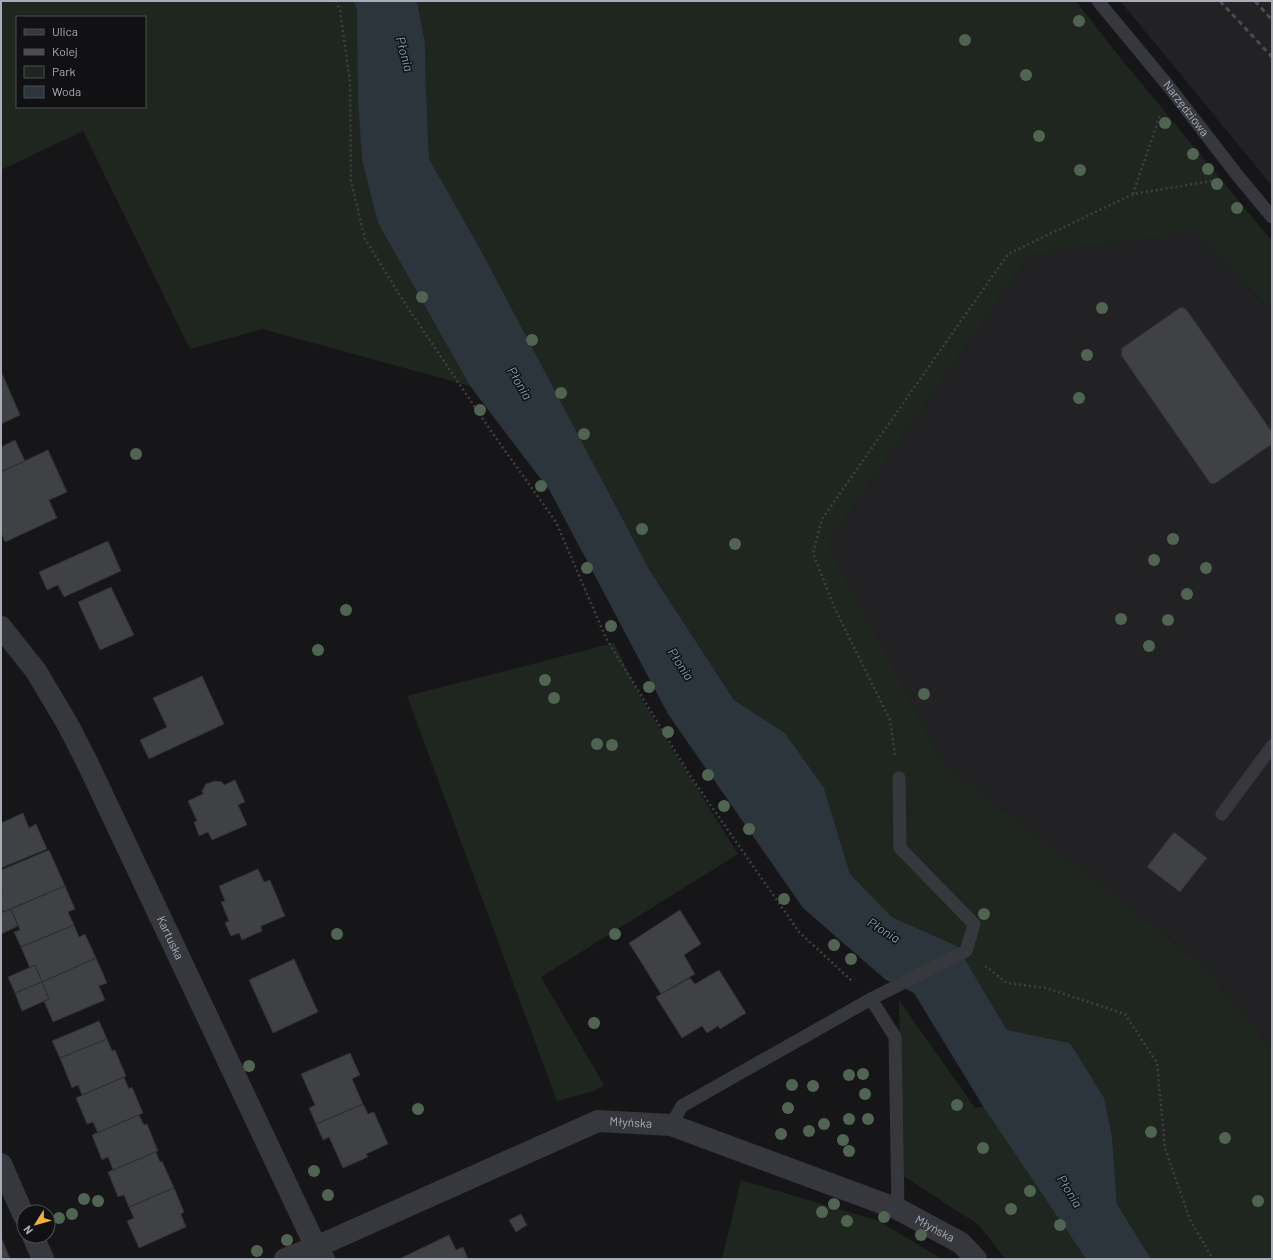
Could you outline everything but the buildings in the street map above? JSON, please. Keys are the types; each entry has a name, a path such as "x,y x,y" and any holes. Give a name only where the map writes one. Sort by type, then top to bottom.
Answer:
{"street":[{"name":"Kartuska","path":"1,627 36,671 68,725 87,762 320,1253"},
{"name":"Młyńska","path":"285,1259 320,1253 598,1121 671,1125 898,1209 961,1243 976,1259"},
{"path":"1,1164 19,1204"},
{"path":"36,1244 43,1259"}],"lane":[{"name":"Narzędziowa","path":"1098,1 1170,88 1238,176 1272,217"},
{"path":"1222,814 1272,746"},
{"path":"671,1125 682,1106 871,1000 966,951 974,924 900,848 899,778"},
{"path":"871,1000 895,1037 898,1209"}],"path":[{"path":"336,1 340,10 350,82 351,181 365,239 408,308 491,431 556,522 606,638 691,777 799,932 871,1000"},
{"path":"1133,194 1170,88"},
{"path":"899,778 890,720 835,609 813,553 822,519 1008,254 1133,194 1238,176"},
{"path":"966,951 1006,983 1046,988 1125,1014 1157,1063 1166,1148 1190,1220 1213,1259"}],"shaded area":[{"path":"1120,1 1272,1 1272,186 1150,37"},
{"path":"1196,232 1272,312 1272,1049 1202,965 1115,895 944,765 828,543 1030,255"}],"green space":[{"path":"1,1 353,1 357,9 378,223 470,386 262,329 190,349 83,131 1,170"},
{"path":"417,1 1076,1 1118,55 1272,241 1272,312 1196,232 1030,255 828,543 944,765 1115,895 1202,965 1272,1049 1272,1259 1151,1259 1117,1204 1112,1137 1070,1043 1007,1030 957,946 892,917 850,874 824,788 785,733 734,700 650,571 485,258 427,165 425,43"},
{"path":"614,643 642,700 738,854 541,977 604,1085 594,1091 557,1101 407,696"},
{"path":"899,1000 975,1108 984,1106 1086,1259 1005,1259 979,1225 902,1175"},
{"path":"741,1180 879,1221 942,1259 722,1259"}],"water":[{"name":"Płonia","path":"353,1 417,1 425,43 429,159 485,258 650,571 734,700 785,733 824,788 850,874 892,917 957,946 1007,1030 1070,1043 1104,1098 1112,1137 1117,1204 1151,1259 1086,1259 983,1106 914,993 886,980 803,908 668,714 550,491 470,386 378,223 362,159 358,100 357,9"}],"railway":[{"path":"1220,1 1272,57"},
{"path":"1255,1 1272,20"}]}
